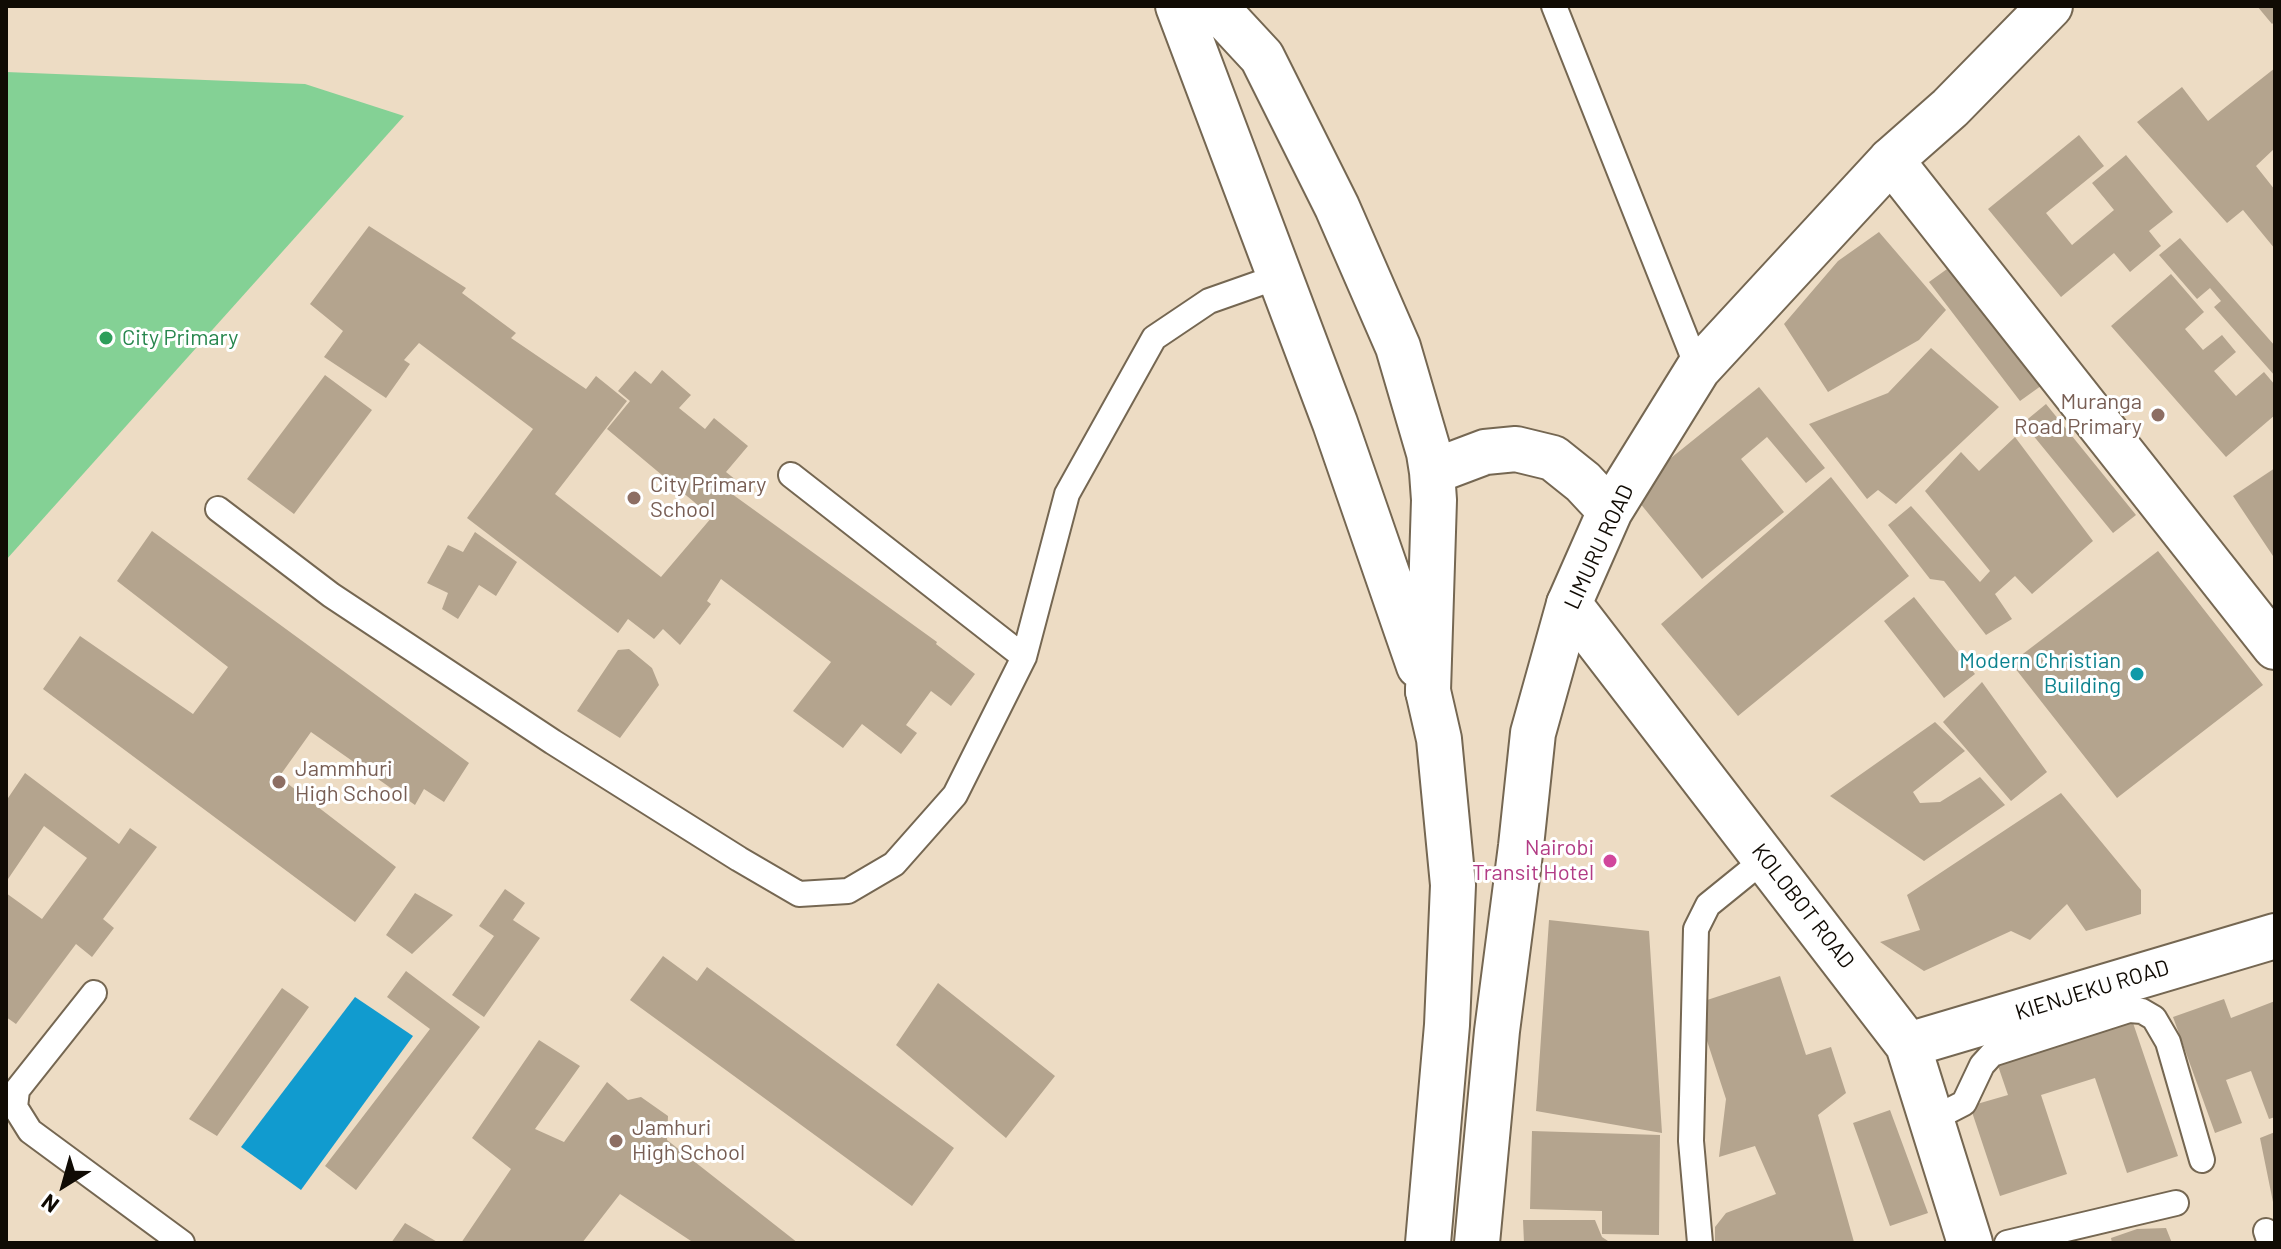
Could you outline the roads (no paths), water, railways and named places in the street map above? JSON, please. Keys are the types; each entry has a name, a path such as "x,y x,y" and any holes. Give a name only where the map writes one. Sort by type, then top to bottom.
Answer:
{"main road":[{"path":"1178,6 1335,423 1428,691 1439,739 1453,885 1447,1025 1428,1243"},
{"path":"1206,6 1223,15 1262,57 1337,207 1398,347 1432,472 1434,500 1428,691"},
{"name":"LIMURU ROAD","path":"1477,1243 1497,1031 1533,733 1569,604 1610,511 1698,369 1891,160 1950,108 2050,6"},
{"path":"1891,160 2275,647"},
{"path":"1432,472 1485,452 1516,449 1553,458 1583,482 1610,511"},
{"name":"KOLOBOT ROAD","path":"1569,604 1908,1045 1970,1243"},
{"name":"KIENJEKU ROAD","path":"1908,1045 2275,936"}],"lane":[{"path":"1554,6 1698,369"},
{"path":"218,509 331,595 553,742 799,894 848,891 894,864 955,795 1024,657 1067,494 1154,338 1209,301 1280,276"},
{"path":"791,475 1024,657"},
{"path":"1700,1243 1691,1141 1696,929 1708,905 1766,858"},
{"path":"94,993 17,1090 15,1107 30,1131 182,1243"},
{"path":"1931,1120 1964,1103 1982,1065 1992,1054 2129,1010 2142,1011 2154,1018 2168,1042 2202,1160"},
{"path":"2007,1243 2176,1203"}],"water":[{"path":"355,997 413,1036 301,1190 241,1147"}],"place":[{"name":"City Primary","path":"106,338"},
{"name":"Muranga Road Primary","path":"2158,415"},
{"name":"City Primary School","path":"634,498"},
{"name":"Modern Christian Building","path":"2137,674"},
{"name":"Jammhuri High School","path":"279,782"},
{"name":"Nairobi Transit Hotel","path":"1610,861"},
{"name":"Jamhuri High School","path":"616,1141"}]}
